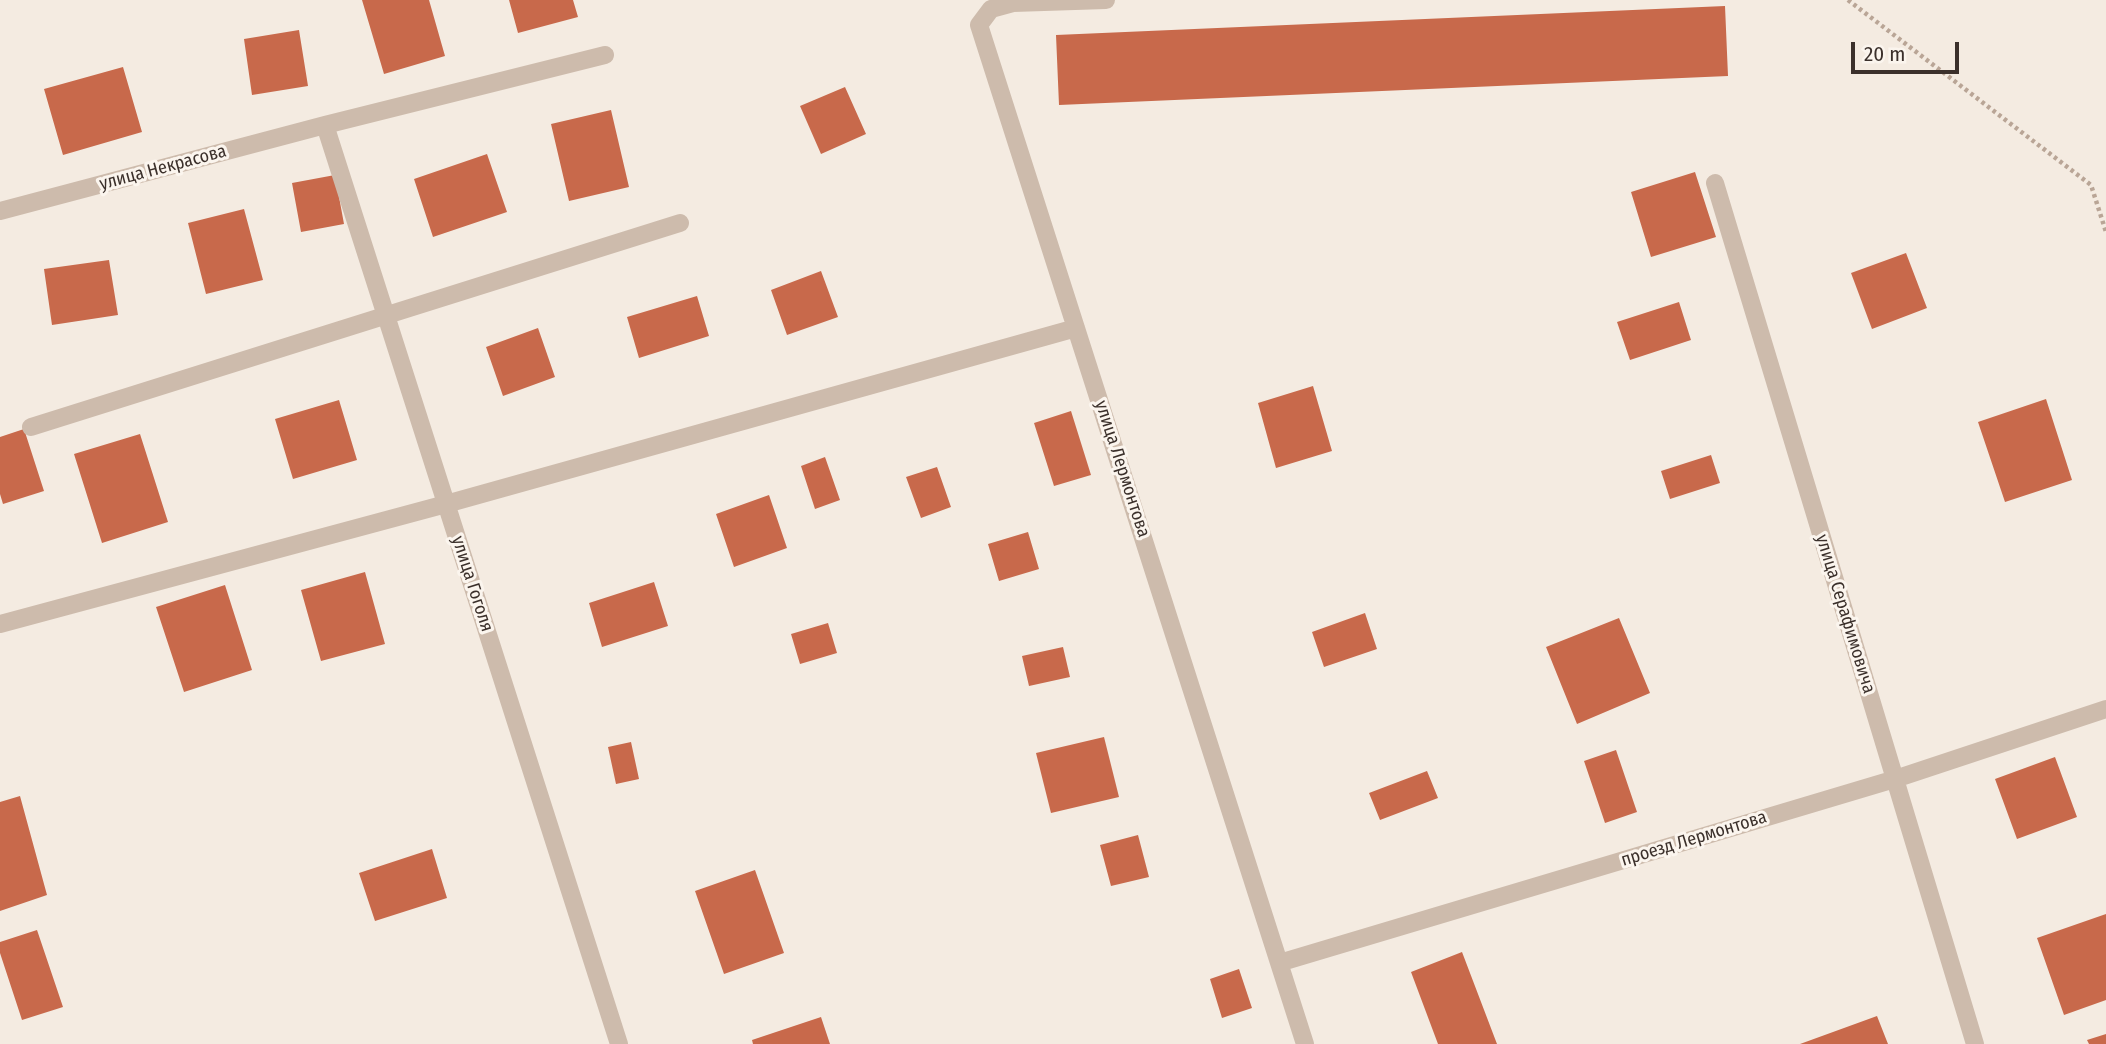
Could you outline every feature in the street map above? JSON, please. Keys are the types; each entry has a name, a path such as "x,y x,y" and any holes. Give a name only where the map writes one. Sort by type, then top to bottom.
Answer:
{"street":[{"name":"улица Лермонтова","path":"1106,0 1013,3 990,9 979,25 1305,1044"},
{"name":"улица Некрасова","path":"0,211 325,125 605,55"},
{"name":"улица Гоголя","path":"325,125 619,1044"},
{"name":"улица Серафимовича","path":"1715,183 1975,1044"},
{"path":"31,427 680,223"},
{"path":"0,624 446,504 1076,328"},
{"name":"проезд Лермонтова","path":"1279,963 1895,779 2106,709"}],"path":[{"path":"1848,0 2091,185 2106,232"}],"building":[{"path":"362,0 429,0 445,56 384,74"},
{"path":"509,0 573,0 578,17 518,33"},
{"path":"1725,6 1728,76 1059,105 1056,35"},
{"path":"299,30 308,86 252,95 244,39"},
{"path":"123,67 142,132 63,155 44,89"},
{"path":"845,87 866,134 821,154 800,106"},
{"path":"611,110 629,187 569,201 551,124"},
{"path":"487,154 507,212 433,237 414,179"},
{"path":"1695,172 1716,237 1651,257 1631,192"},
{"path":"335,175 344,224 301,232 292,183"},
{"path":"244,209 263,280 206,294 188,223"},
{"path":"1906,253 1927,308 1872,329 1851,273"},
{"path":"109,260 118,315 52,325 44,269"},
{"path":"821,271 838,317 787,335 771,290"},
{"path":"697,296 709,336 639,358 627,317"},
{"path":"1679,302 1691,340 1630,360 1617,322"},
{"path":"538,328 555,377 503,396 486,347"},
{"path":"1313,386 1332,451 1276,468 1258,403"},
{"path":"2046,399 2072,480 2005,502 1978,422"},
{"path":"339,400 357,460 293,479 275,419"},
{"path":"1071,411 1091,475 1054,486 1034,423"},
{"path":"24,429 44,491 3,504 0,494 0,437"},
{"path":"140,434 168,522 102,543 74,454"},
{"path":"1711,455 1720,483 1670,499 1661,471"},
{"path":"825,457 840,500 815,509 801,466"},
{"path":"937,467 951,507 921,518 906,477"},
{"path":"769,495 787,548 734,567 716,514"},
{"path":"1028,532 1039,569 999,581 988,544"},
{"path":"365,572 385,644 321,661 301,590"},
{"path":"654,582 668,626 602,647 589,603"},
{"path":"225,585 252,670 184,692 156,607"},
{"path":"1365,613 1377,649 1324,667 1312,632"},
{"path":"1619,618 1650,693 1577,724 1546,647"},
{"path":"828,623 837,653 800,664 791,634"},
{"path":"1063,647 1070,677 1029,686 1022,656"},
{"path":"1104,737 1119,797 1051,813 1036,753"},
{"path":"631,742 639,779 616,784 608,747"},
{"path":"1616,750 1637,812 1605,823 1584,761"},
{"path":"2055,757 2077,817 2017,839 1995,779"},
{"path":"1427,771 1438,798 1380,820 1369,793"},
{"path":"20,796 47,895 0,911 0,802"},
{"path":"1138,835 1149,877 1111,886 1100,845"},
{"path":"432,849 447,898 375,921 359,873"},
{"path":"755,870 784,953 724,974 695,891"},
{"path":"2106,914 2106,1000 2064,1015 2037,938"},
{"path":"37,930 63,1007 22,1020 0,953 0,942"},
{"path":"1462,952 1497,1044 1438,1044 1411,972"},
{"path":"1239,969 1252,1008 1222,1018 1210,979"},
{"path":"1877,1016 1888,1044 1800,1044"},
{"path":"821,1017 830,1044 753,1044 752,1040"},
{"path":"2106,1034 2106,1044 2089,1044 2087,1040"}]}
